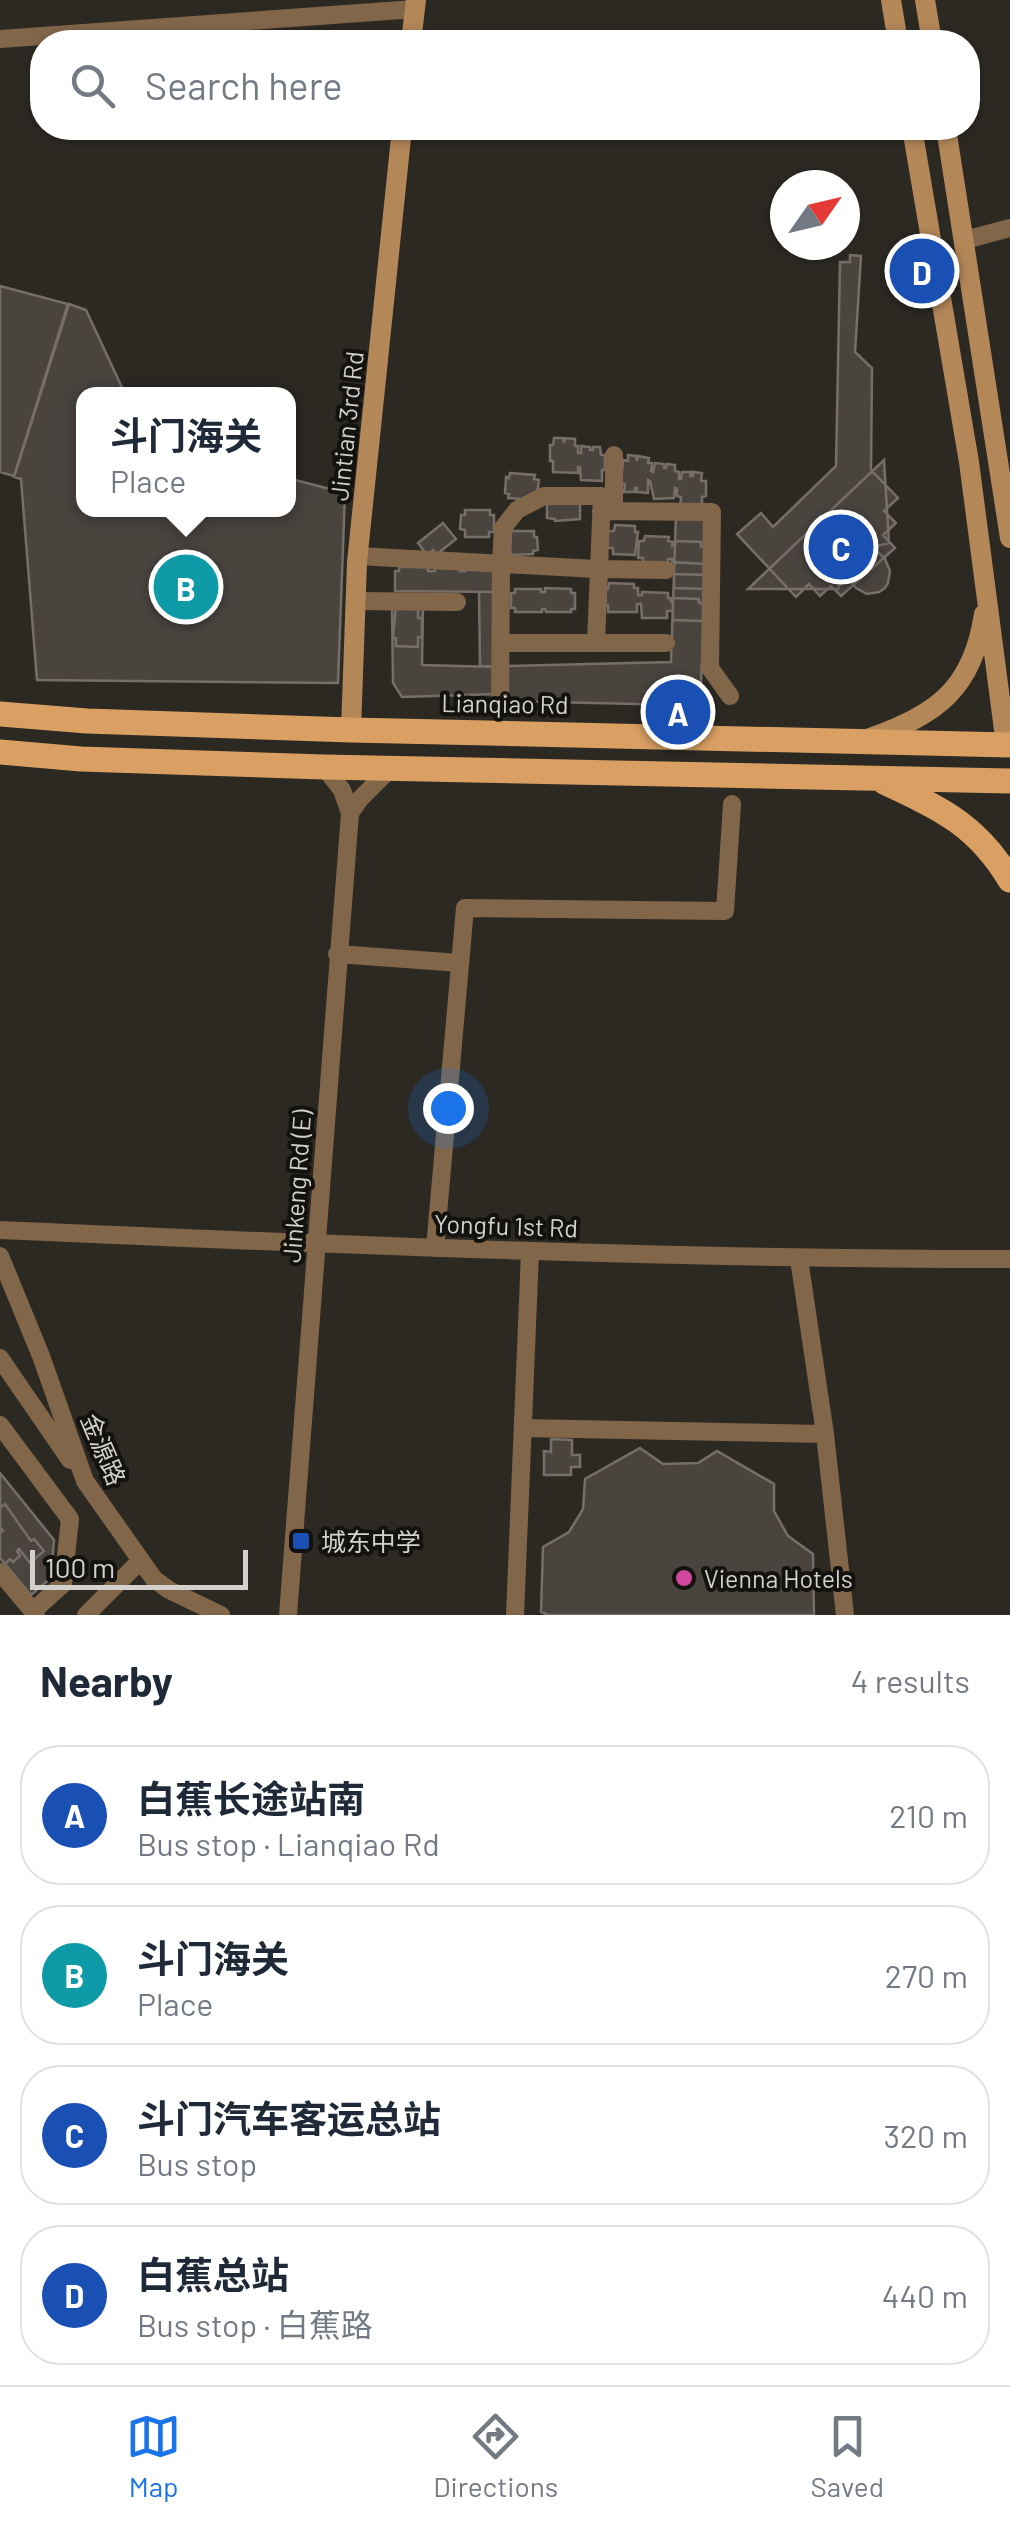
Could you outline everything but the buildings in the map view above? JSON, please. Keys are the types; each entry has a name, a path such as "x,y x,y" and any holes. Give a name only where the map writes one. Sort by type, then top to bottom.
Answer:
{"main road":[{"path":"891,0 896,30"},
{"path":"925,0 930,30"},
{"path":"412,30 415,4"},
{"name":"Jintian 3rd Rd","path":"351,730 357,556 401,140"},
{"path":"914,140 969,462 1009,752"},
{"path":"948,140 1001,412 1010,538"},
{"path":"860,742 919,716 951,694 975,649 987,598"},
{"name":"Lianqiao Rd","path":"0,714 87,721 351,730 860,742 1009,752"},
{"path":"828,776 829,741"},
{"path":"0,752 82,759 324,767 1010,780"},
{"path":"875,778 948,812 991,850 1010,880"}],"street":[{"path":"107,30 415,4"},
{"path":"0,39 30,36"},
{"path":"965,240 1010,228"},
{"path":"596,643 597,570 614,455"},
{"path":"500,708 503,528 518,510 544,496 602,496 607,511"},
{"path":"607,511 712,512 710,668 730,696"},
{"path":"357,556 597,570 666,570"},
{"path":"355,601 456,602"},
{"path":"501,643 666,643"},
{"path":"324,767 342,790 350,812"},
{"path":"350,812 392,768"},
{"path":"435,1248 464,908 725,911 732,804"},
{"name":"Jinkeng Rd (E)","path":"288,1615 350,812"},
{"path":"337,954 460,962"},
{"name":"Yongfu 1st Rd","path":"0,1230 530,1252 799,1259 1010,1259"},
{"path":"515,1615 530,1252"},
{"name":"金源路","path":"0,1256 41,1356 85,1482 154,1580 222,1615"},
{"path":"799,1259 825,1434 845,1615"},
{"path":"0,1358 85,1482"},
{"path":"0,1425 70,1518 63,1584 34,1613 2,1578"},
{"path":"523,1428 825,1434"},
{"path":"38,1475 66,1454"},
{"path":"86,1615 140,1562"}],"place":[{"name":"白蕉总站","path":"922,271"},
{"name":"斗门汽车客运总站","path":"841,547"},
{"name":"斗门海关","path":"186,587"},
{"name":"白蕉长途站南","path":"678,712"},
{"name":"城东中学","path":"301,1541"},
{"name":"Vienna Hotels","path":"684,1578"}]}
